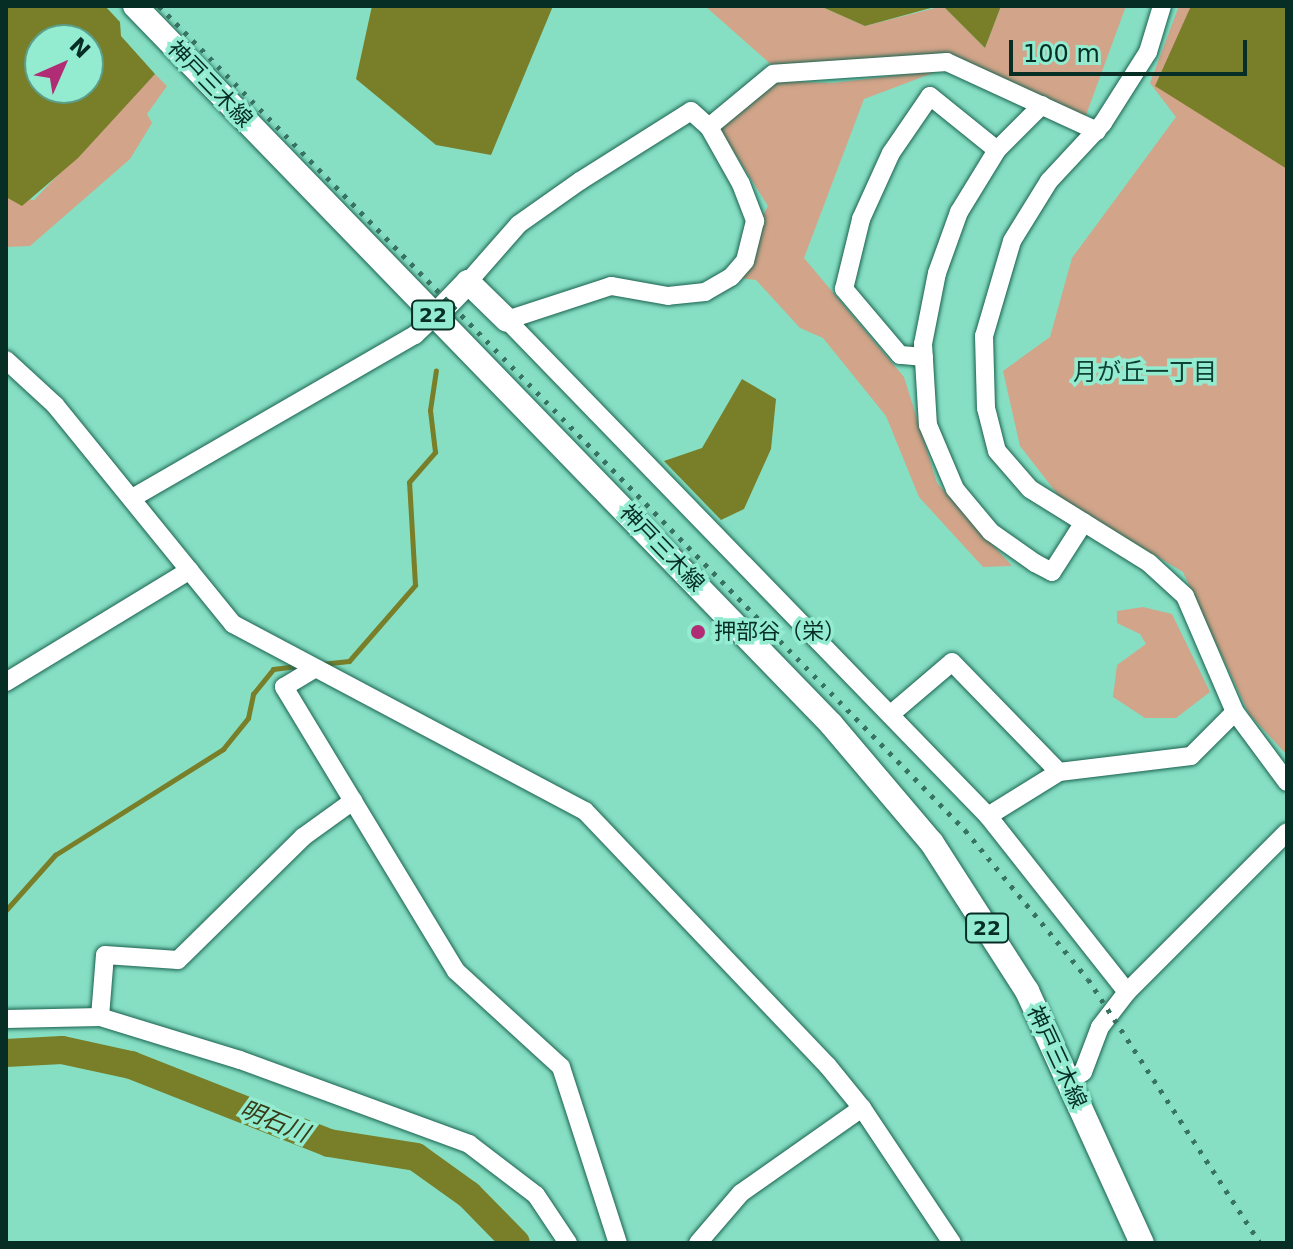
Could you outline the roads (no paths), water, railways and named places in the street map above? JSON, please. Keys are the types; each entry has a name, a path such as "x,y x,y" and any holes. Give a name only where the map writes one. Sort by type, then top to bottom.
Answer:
{"main road":[{"name":"神戸三木線","path":"135,6 438,314 831,724 932,843 1027,991 1142,1243"},
{"path":"438,314 468,282 507,320"}],"street":[{"path":"1162,6 1148,52 1097,131 1049,181 1012,241 984,336 986,408 997,451 1030,489 1149,563 1185,596 1235,712 1287,782"},
{"path":"709,127 773,74 933,62 954,64 1097,131"},
{"path":"924,357 900,355 844,289 861,219 891,153 930,96 997,150"},
{"path":"1042,105 997,150 954,224 937,273 924,357 928,425 955,489 991,532 1052,572 1084,522"},
{"path":"468,282 519,224 580,181 691,111 709,127 741,184 755,221 745,261 731,277 705,292 668,296 611,286 507,320 988,816 1127,992"},
{"path":"134,497 415,335 438,314"},
{"path":"6,360 55,405 134,497 233,624 585,811 862,1108 952,1243"},
{"path":"6,682 190,570"},
{"path":"891,714 952,662 1059,772"},
{"path":"314,669 284,687 456,971 561,1067 618,1243"},
{"path":"988,816 1059,772 1191,756 1235,712"},
{"path":"100,1017 105,955 178,960 303,837 353,801"},
{"path":"1068,1082 1083,1072 1100,1027 1127,992 1287,832"},
{"path":"6,1019 100,1017 240,1060 469,1144 536,1195 568,1243"},
{"path":"698,1243 741,1193 862,1108"}],"waterway":[{"path":"321,664 349,661 415,585 409,482 435,452 430,410 436,370"},
{"path":"6,910 55,855 223,749 248,718 253,694 273,669 299,666"},
{"name":"明石川","path":"6,1053 62,1050 131,1065 329,1143 416,1157 469,1195 516,1243"}],"railway":[{"path":"159,6 965,830 1088,979 1260,1243"}],"place":[{"name":"押部谷（栄）","path":"698,632"}],"district":[{"name":"月が丘一丁目","path":"1145,373"}]}
